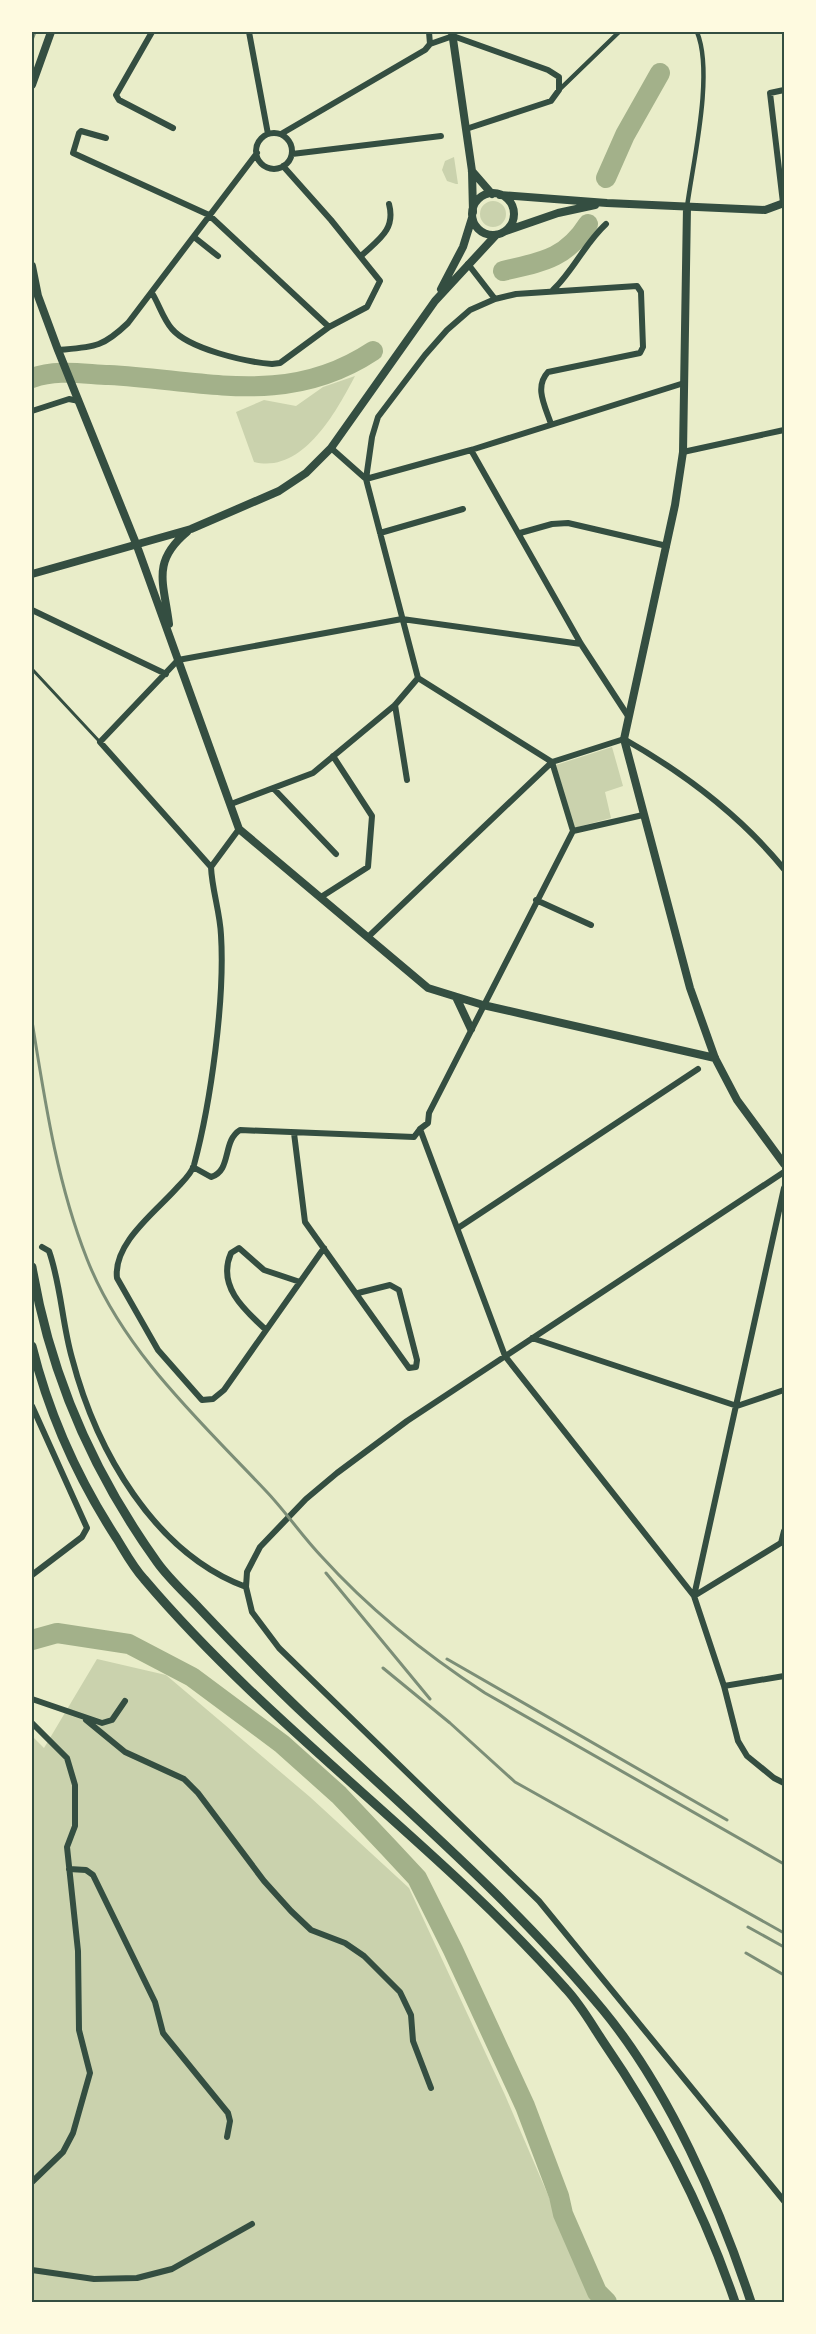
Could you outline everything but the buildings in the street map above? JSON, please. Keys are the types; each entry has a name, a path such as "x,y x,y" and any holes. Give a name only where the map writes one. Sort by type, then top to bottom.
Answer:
{"main road":[{"path":"32,1267 63,1390 104,1480 158,1564 259,1672 494,1892 604,2011 642,2066 680,2132 716,2205 751,2302"},
{"path":"32,1346 44,1394 87,1492 142,1578 248,1690 489,1910 568,1990 628,2078 663,2139 699,2211 735,2302"}],"street":[{"path":"32,85 51,32"},
{"path":"152,32 116,95 119,100 173,128"},
{"path":"249,32 268,134"},
{"path":"429,32 430,44"},
{"path":"466,129 551,101 559,90 619,32"},
{"path":"697,32 703,60 701,105 687,207 683,452 667,546 624,739 690,988 715,1058 737,1100 784,1164"},
{"path":"452,34 472,171 473,214 480,231 496,235"},
{"path":"58,350 108,342 128,323 256,153 259,142 268,134 282,134 425,50 430,44 452,34 554,73 559,77 559,90"},
{"path":"435,301 463,248 479,199 496,194 607,203 765,210 784,203 771,93 784,90"},
{"path":"106,138 85,131 79,133 73,153 209,215 329,327"},
{"path":"282,134 290,142 292,154"},
{"path":"256,153 266,167 283,166 292,154 441,136"},
{"path":"152,293 172,330 185,340 204,348 264,364 279,363 329,327 367,307 380,281 283,166"},
{"path":"472,171 496,194 508,200 514,212 513,221 504,232"},
{"path":"32,574 191,529 279,491 306,473 331,448 435,301 496,235 558,213 607,203"},
{"path":"360,256 389,230 392,216 389,204"},
{"path":"553,290 566,277 589,243 606,224"},
{"path":"194,237 218,256"},
{"path":"468,264 495,299"},
{"path":"32,266 38,296 137,546 239,829 428,988 483,1005 715,1058"},
{"path":"193,1167 211,1177 217,1175 223,1168 229,1141 240,1130 414,1137 428,1124 429,1113 573,831 552,762 418,678 366,479 372,437 378,417 425,355 470,310 495,299 553,290 637,286 641,292 643,347 634,355 548,372 542,379 540,388 551,423"},
{"path":"366,479 471,450 684,383"},
{"path":"32,411 69,399 79,401"},
{"path":"683,452 784,430"},
{"path":"331,448 366,479"},
{"path":"471,450 581,644 628,716"},
{"path":"380,533 463,509"},
{"path":"520,533 552,524 568,523 667,546"},
{"path":"171,638 163,573 164,559 171,546 191,529"},
{"path":"32,610 166,674"},
{"path":"324,1248 224,1390 213,1399 202,1400 158,1350 117,1278 116,1268 128,1243 193,1167 206,1102 221,986 221,936 211,867 100,742 178,660 402,619 581,644"},
{"path":"231,804 313,773 395,705 418,678"},
{"path":"395,705 407,780"},
{"path":"368,937 552,762 624,739 661,760 709,796 744,825 784,869"},
{"path":"321,897 368,867 370,852 372,816 333,756"},
{"path":"274,789 336,854"},
{"path":"573,831 644,814"},
{"path":"211,867 239,829"},
{"path":"536,900 591,925"},
{"path":"456,996 471,1029"},
{"path":"458,1227 698,1069"},
{"path":"420,1129 505,1356 694,1596 724,1686 738,1741 747,1756 774,1778 784,1783"},
{"path":"294,1133 305,1221 409,1368 416,1367 417,1360 399,1290 390,1285 358,1293"},
{"path":"784,1172 399,1427 306,1499 260,1547 247,1572 246,1587 252,1612 266,1634 539,1901 784,2201"},
{"path":"694,1596 784,1188"},
{"path":"42,1247 49,1251 56,1270 61,1312 72,1360 108,1452 160,1527 177,1544 218,1576 246,1587"},
{"path":"265,1329 239,1305 231,1291 226,1269 231,1253 239,1248 264,1270 300,1282"},
{"path":"532,1338 737,1406 784,1389"},
{"path":"32,1406 87,1528 82,1537 32,1575"},
{"path":"694,1596 783,1542 784,1531"},
{"path":"724,1686 784,1676"},
{"path":"32,1699 86,1720 102,1723 112,1720 125,1701"},
{"path":"86,1720 125,1752 184,1779 198,1793 264,1881 291,1911 311,1930 345,1943 364,1956 400,1992 408,2005 413,2041 431,2088"},
{"path":"32,1723 67,1758 72,1770 76,1811 75,1826 67,1847 78,1951 79,2030 90,2073 73,2133 63,2152 32,2182"},
{"path":"69,1869 86,1870 93,1875 154,2002 163,2033 228,2113 230,2121 227,2137"},
{"path":"32,2270 94,2279 137,2278 172,2269 252,2224"}],"lane":[{"path":"32,669 100,742"}],"green space":[{"path":"454,157 458,184 447,181 442,170 445,161"},
{"path":"493,201 502,205 506,214 502,223 493,227 484,223 480,214 484,205"},
{"path":"355,376 328,422 302,450 288,459 272,463 254,462 236,412 264,400 296,406 323,387"},
{"path":"612,747 623,786 605,792 611,818 574,828 556,765"},
{"path":"97,1659 166,1675 310,1797 409,1888 505,2095 594,2302 32,2302 32,1736 44,1748"}],"waterway":[{"path":"606,178 625,135 660,73"},
{"path":"503,271 552,257 571,245 588,224"},
{"path":"32,378 41,375 70,373 212,385 277,385 309,380 341,369 373,351"},
{"path":"32,1640 57,1633 129,1644 192,1677 282,1744 339,1795 417,1878 525,2106 559,2196 563,2214 597,2292 607,2302"}],"railway":[{"path":"32,40 35,32"},
{"path":"32,1021 47,1112 60,1172 87,1259 102,1293 121,1324 165,1383 273,1499 340,1576 420,1647 485,1693 784,1864"},
{"path":"326,1573 430,1699"},
{"path":"447,1659 727,1820"},
{"path":"383,1668 450,1723 515,1782 784,1933"},
{"path":"748,1927 784,1947"},
{"path":"746,1953 784,1975"}]}
